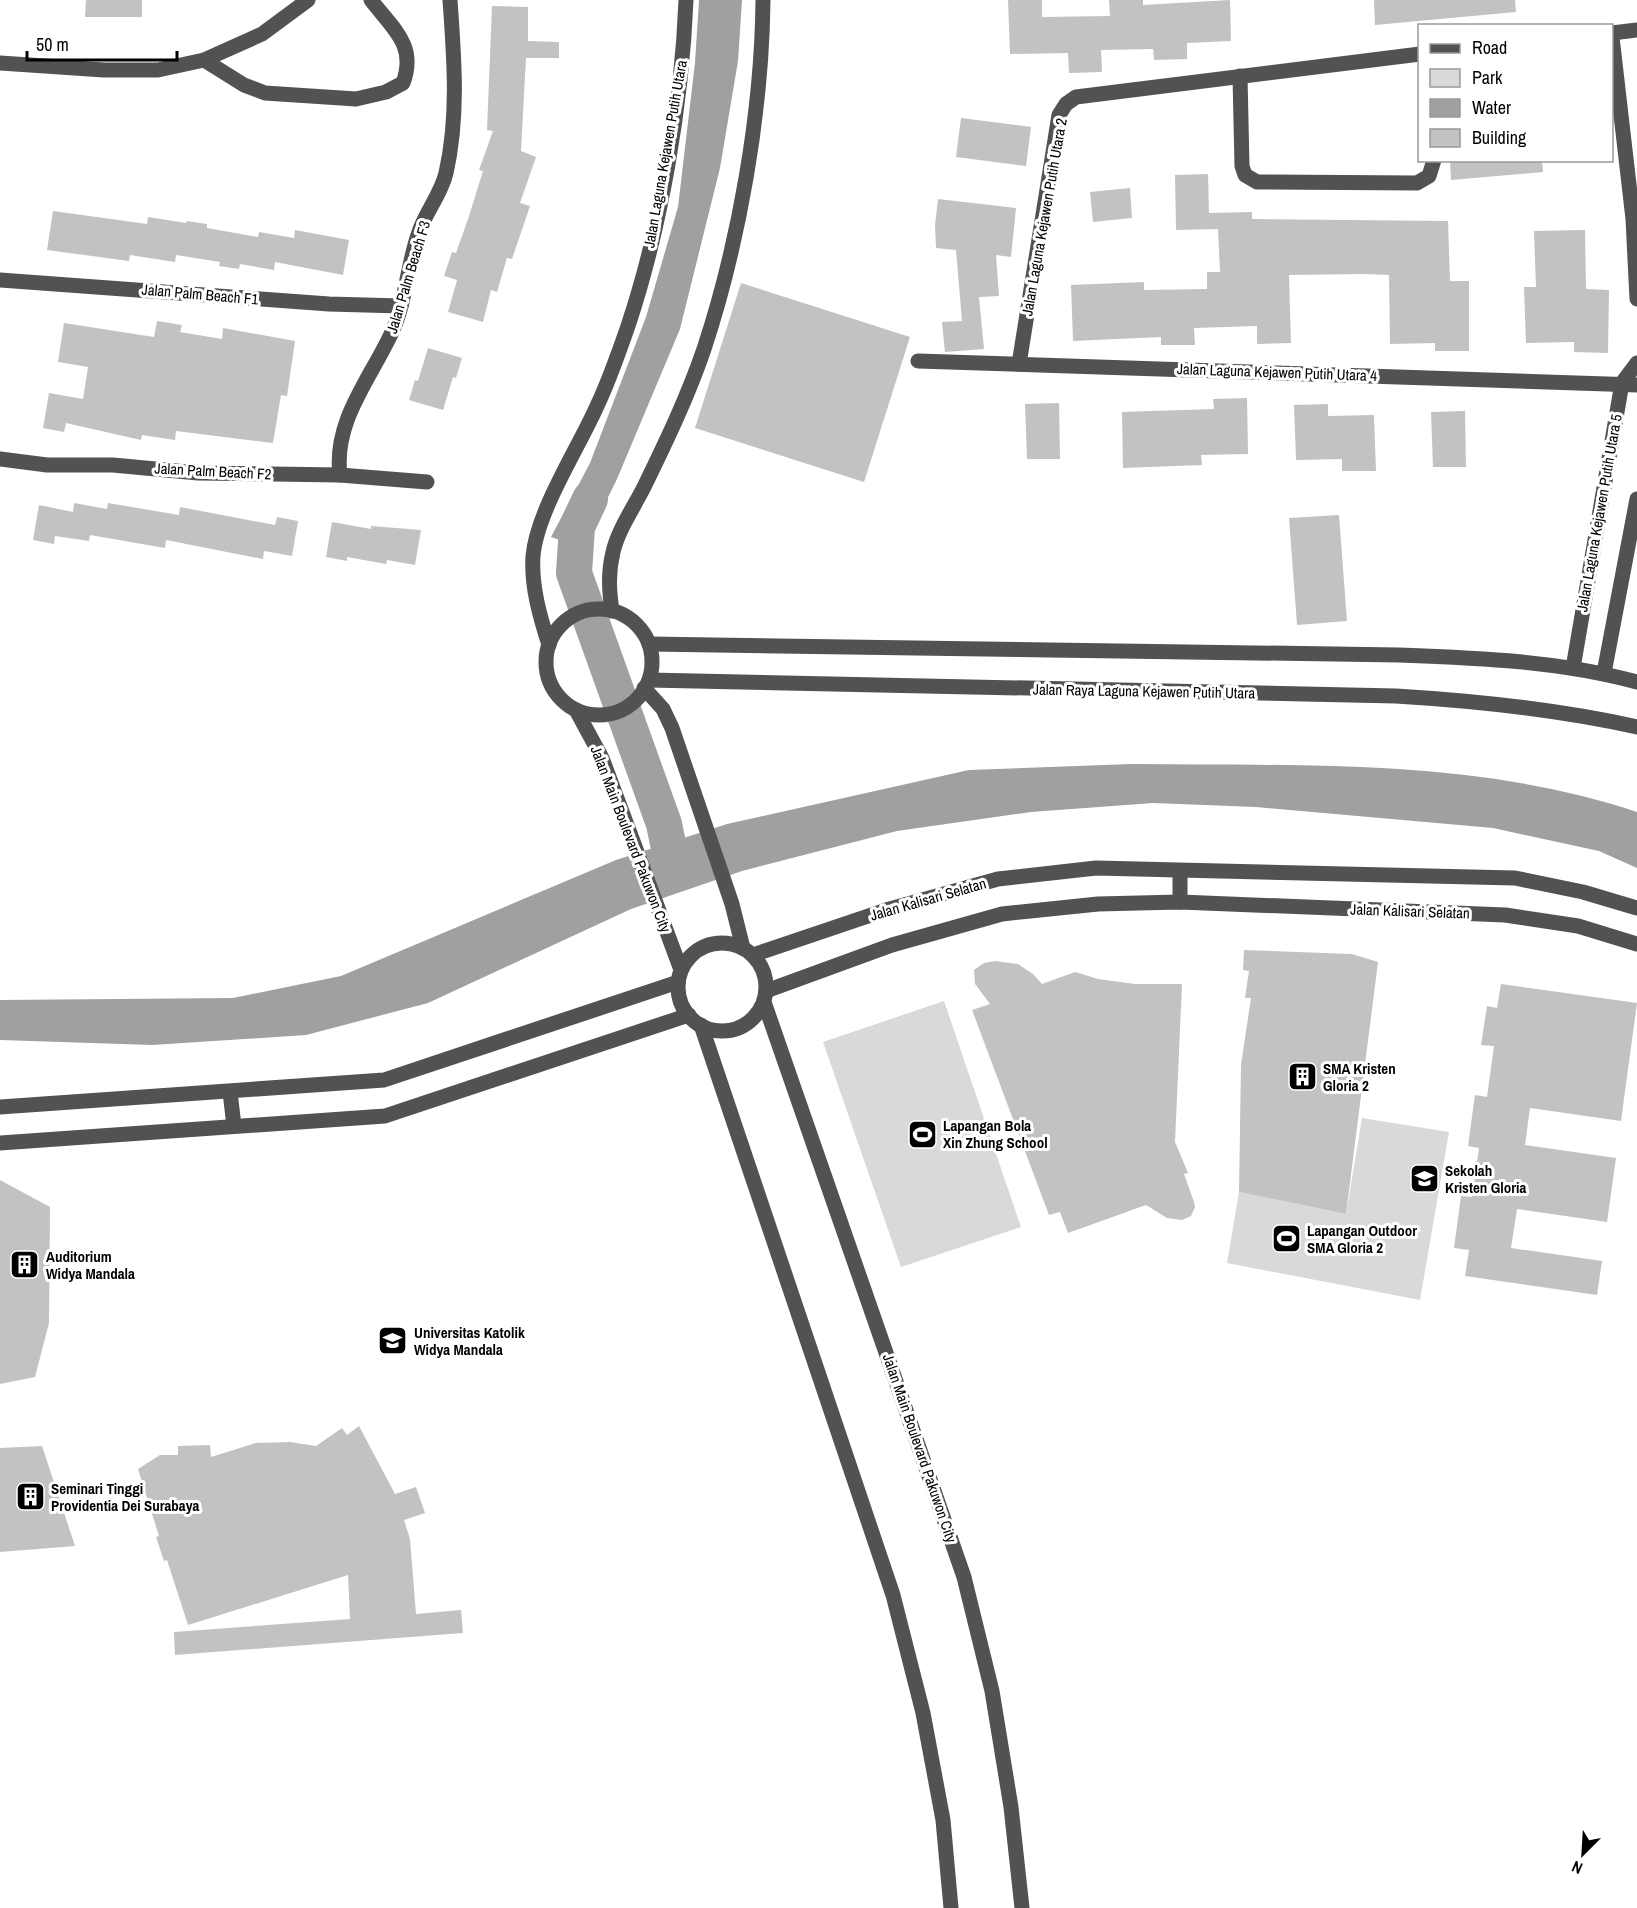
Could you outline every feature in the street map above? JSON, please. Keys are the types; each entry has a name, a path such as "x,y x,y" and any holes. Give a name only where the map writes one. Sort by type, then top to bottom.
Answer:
{"street":[{"path":"0,63 104,70 158,70 204,60 262,34 308,0"},
{"path":"204,60 244,85 265,93 356,99 386,92 403,83 409,66 408,48 371,0"},
{"name":"Jalan Palm Beach F3","path":"340,475 338,458 347,417 388,339 401,306 418,234 445,175 453,135 454,72 450,0"},
{"name":"Jalan Laguna Kejawen Putih Utara","path":"549,645 535,592 533,555 545,514 598,404 628,325 654,232 673,126 685,32 686,0"},
{"path":"612,611 608,577 613,549 669,436 704,350 731,253 752,137 763,38 764,0"},
{"path":"1613,35 1637,30"},
{"path":"1613,50 1635,219 1637,299"},
{"name":"Jalan Laguna Kejawen Putih Utara 2","path":"1019,364 1059,115 1065,104 1076,97 1418,54"},
{"path":"1240,76 1242,166 1245,174 1257,182 1417,183 1429,176 1433,162"},
{"name":"Jalan Palm Beach F1","path":"0,280 329,304 401,306"},
{"name":"Jalan Laguna Kejawen Putih Utara 4","path":"918,361 1630,384"},
{"name":"Jalan Laguna Kejawen Putih Utara 5","path":"1574,668 1630,384 1637,363"},
{"name":"Jalan Palm Beach F2","path":"0,459 47,465 114,465 198,473 340,475 427,482"},
{"path":"1604,674 1637,498"},
{"path":"592,610 612,611 628,618 641,629 649,644 651,663 640,697 627,708 610,714 593,715 576,710 561,699 550,683 546,664 549,645 558,628 573,615 592,610"},
{"path":"649,644 1400,655 1494,659 1574,668 1637,682"},
{"path":"0,1143 385,1116 695,1020 711,1029 733,1029 752,1019 765,997 764,972 748,951 697,795 663,709 646,684"},
{"name":"Jalan Raya Laguna Kejawen Putih Utara","path":"646,684 1395,696 1492,702 1577,713 1637,727"},
{"name":"Jalan Main Boulevard Pakuwon City","path":"576,710 602,758 624,814 668,932 680,976"},
{"name":"Jalan Kalisari Selatan","path":"748,951 998,879 1096,868 1515,878 1583,892 1637,908"},
{"path":"1180,871 1180,902"},
{"name":"Jalan Kalisari Selatan","path":"765,997 892,945 1002,914 1098,903 1180,902 1505,915 1578,926 1637,944"},
{"path":"748,951 732,944 707,945 692,955 680,976 680,1000 695,1020 893,1595 923,1713 943,1820 951,1908"},
{"path":"0,1107 384,1080 680,976"},
{"name":"Jalan Main Boulevard Pakuwon City","path":"765,997 964,1577 992,1691 1011,1806 1022,1908"},
{"path":"231,1092 234,1126"}],"green space":[{"name":"Lapangan Bola Xin Zhung School","path":"944,1001 1021,1227 901,1267 823,1042"},
{"path":"1362,1118 1449,1132 1420,1300 1227,1263 1239,1192 1346,1214"}],"water":[{"path":"699,0 742,0 738,61 720,168 680,329 617,479 583,548 551,537 590,463 646,317 678,207 695,63"},
{"path":"1131,764 1387,768 1514,782 1576,795 1637,812 1637,868 1599,851 1493,828 1256,807 1153,803 1031,812 897,831 742,871 631,909 428,1003 306,1035 152,1045 0,1040 0,1000 233,998 341,976 616,860 727,824 969,770"}],"building":[{"path":"86,0 142,0 142,17 85,17"},
{"path":"1008,0 1042,0 1042,17 1110,16 1109,0 1143,0 1143,5 1230,0 1231,41 1187,43 1187,59 1154,60 1153,49 1101,50 1102,72 1069,73 1068,53 1010,54"},
{"path":"1374,0 1515,0 1516,12 1375,25"},
{"path":"492,6 528,7 528,41 559,42 559,58 526,58 521,151 536,157 520,203 530,206 512,259 507,258 497,292 491,290 483,322 448,312 457,280 444,276 452,252 456,253 468,219 483,171 479,170 493,131 487,130"},
{"path":"961,118 1031,127 1026,166 956,157"},
{"path":"1450,162 1542,162 1543,172 1451,180"},
{"path":"1208,174 1209,213 1252,212 1252,219 1448,221 1450,281 1469,281 1469,351 1435,351 1435,343 1390,344 1389,275 1365,274 1289,275 1291,343 1257,344 1257,326 1194,328 1195,345 1161,345 1161,337 1073,341 1071,285 1144,282 1144,290 1207,289 1207,272 1220,272 1218,229 1176,230 1175,175"},
{"path":"1130,188 1132,218 1093,222 1090,192"},
{"path":"938,199 1016,208 1011,257 996,255 999,296 979,297 984,349 945,352 942,322 962,321 956,250 936,248 935,225"},
{"path":"53,211 147,224 148,217 186,223 187,221 207,224 207,228 258,237 259,232 294,238 295,230 349,240 343,275 275,262 274,270 240,264 239,269 219,266 220,262 176,255 175,262 130,255 129,261 47,250"},
{"path":"1585,230 1586,289 1609,290 1608,353 1574,352 1574,342 1526,343 1524,287 1536,287 1534,231"},
{"path":"741,283 910,337 864,482 695,428"},
{"path":"157,321 182,325 180,332 222,339 223,328 295,341 287,396 281,395 273,443 176,431 175,440 142,435 141,440 66,423 64,432 43,428 49,393 83,399 88,367 58,362 64,323 154,337"},
{"path":"428,348 462,358 456,378 453,377 443,410 409,400 415,380 418,381"},
{"path":"1247,398 1248,454 1201,455 1202,465 1123,468 1122,412 1214,409 1213,399"},
{"path":"1059,403 1060,459 1027,459 1025,404"},
{"path":"1328,404 1328,416 1374,415 1376,471 1342,471 1342,459 1296,460 1294,405"},
{"path":"1465,411 1466,467 1433,467 1431,412"},
{"path":"74,503 107,509 108,503 179,515 180,507 275,525 277,517 298,521 292,556 264,551 263,559 166,540 165,548 90,535 89,541 55,536 54,544 33,540 39,505 73,512"},
{"path":"1339,515 1347,621 1297,625 1289,518"},
{"path":"332,522 371,529 371,526 421,530 415,565 387,560 386,564 347,557 347,561 326,557"},
{"name":"SMA Kristen Gloria 2","path":"1244,950 1352,954 1378,962 1346,1214 1239,1192 1241,1065 1251,998 1245,998 1249,971 1243,970"},
{"path":"995,961 1018,964 1033,974 1042,984 1075,972 1098,979 1135,984 1182,984 1175,1142 1188,1173 1184,1174 1195,1207 1191,1216 1182,1220 1167,1218 1146,1205 1068,1233 1060,1212 1049,1215 972,1010 990,1004 975,984 974,970 984,963"},
{"path":"1501,984 1637,1003 1621,1121 1530,1108 1525,1145 1616,1158 1607,1222 1517,1209 1511,1248 1602,1261 1597,1295 1465,1276 1469,1250 1454,1248 1461,1196 1472,1197 1479,1148 1468,1146 1475,1095 1487,1097 1494,1046 1481,1045 1487,1006 1497,1008"},
{"name":"Auditorium Widya Mandala","path":"0,1180 50,1207 49,1323 35,1377 0,1384"},
{"path":"359,1426 395,1494 416,1487 425,1513 404,1520 410,1539 416,1614 461,1610 463,1633 175,1655 174,1632 350,1619 348,1575 188,1625 167,1560 164,1561 156,1537 159,1536 138,1469 160,1455 178,1455 178,1446 210,1445 211,1457 256,1443 290,1442 316,1446 342,1428 347,1435"},
{"name":"Seminari Tinggi Providentia Dei Surabaya","path":"42,1446 75,1546 0,1552 0,1448"}],"waterway":[{"path":"590,499 577,527 574,573 664,824 672,863"}],"place":[{"name":"SMA Kristen Gloria 2","path":"1302,1077"},
{"name":"Lapangan Bola Xin Zhung School","path":"922,1134"},
{"name":"Sekolah Kristen Gloria","path":"1424,1179"},
{"name":"Lapangan Outdoor SMA Gloria 2","path":"1286,1239"},
{"name":"Auditorium Widya Mandala","path":"25,1265"},
{"name":"Universitas Katolik Widya Mandala","path":"393,1341"},
{"name":"Seminari Tinggi Providentia Dei Surabaya","path":"30,1497"}]}
